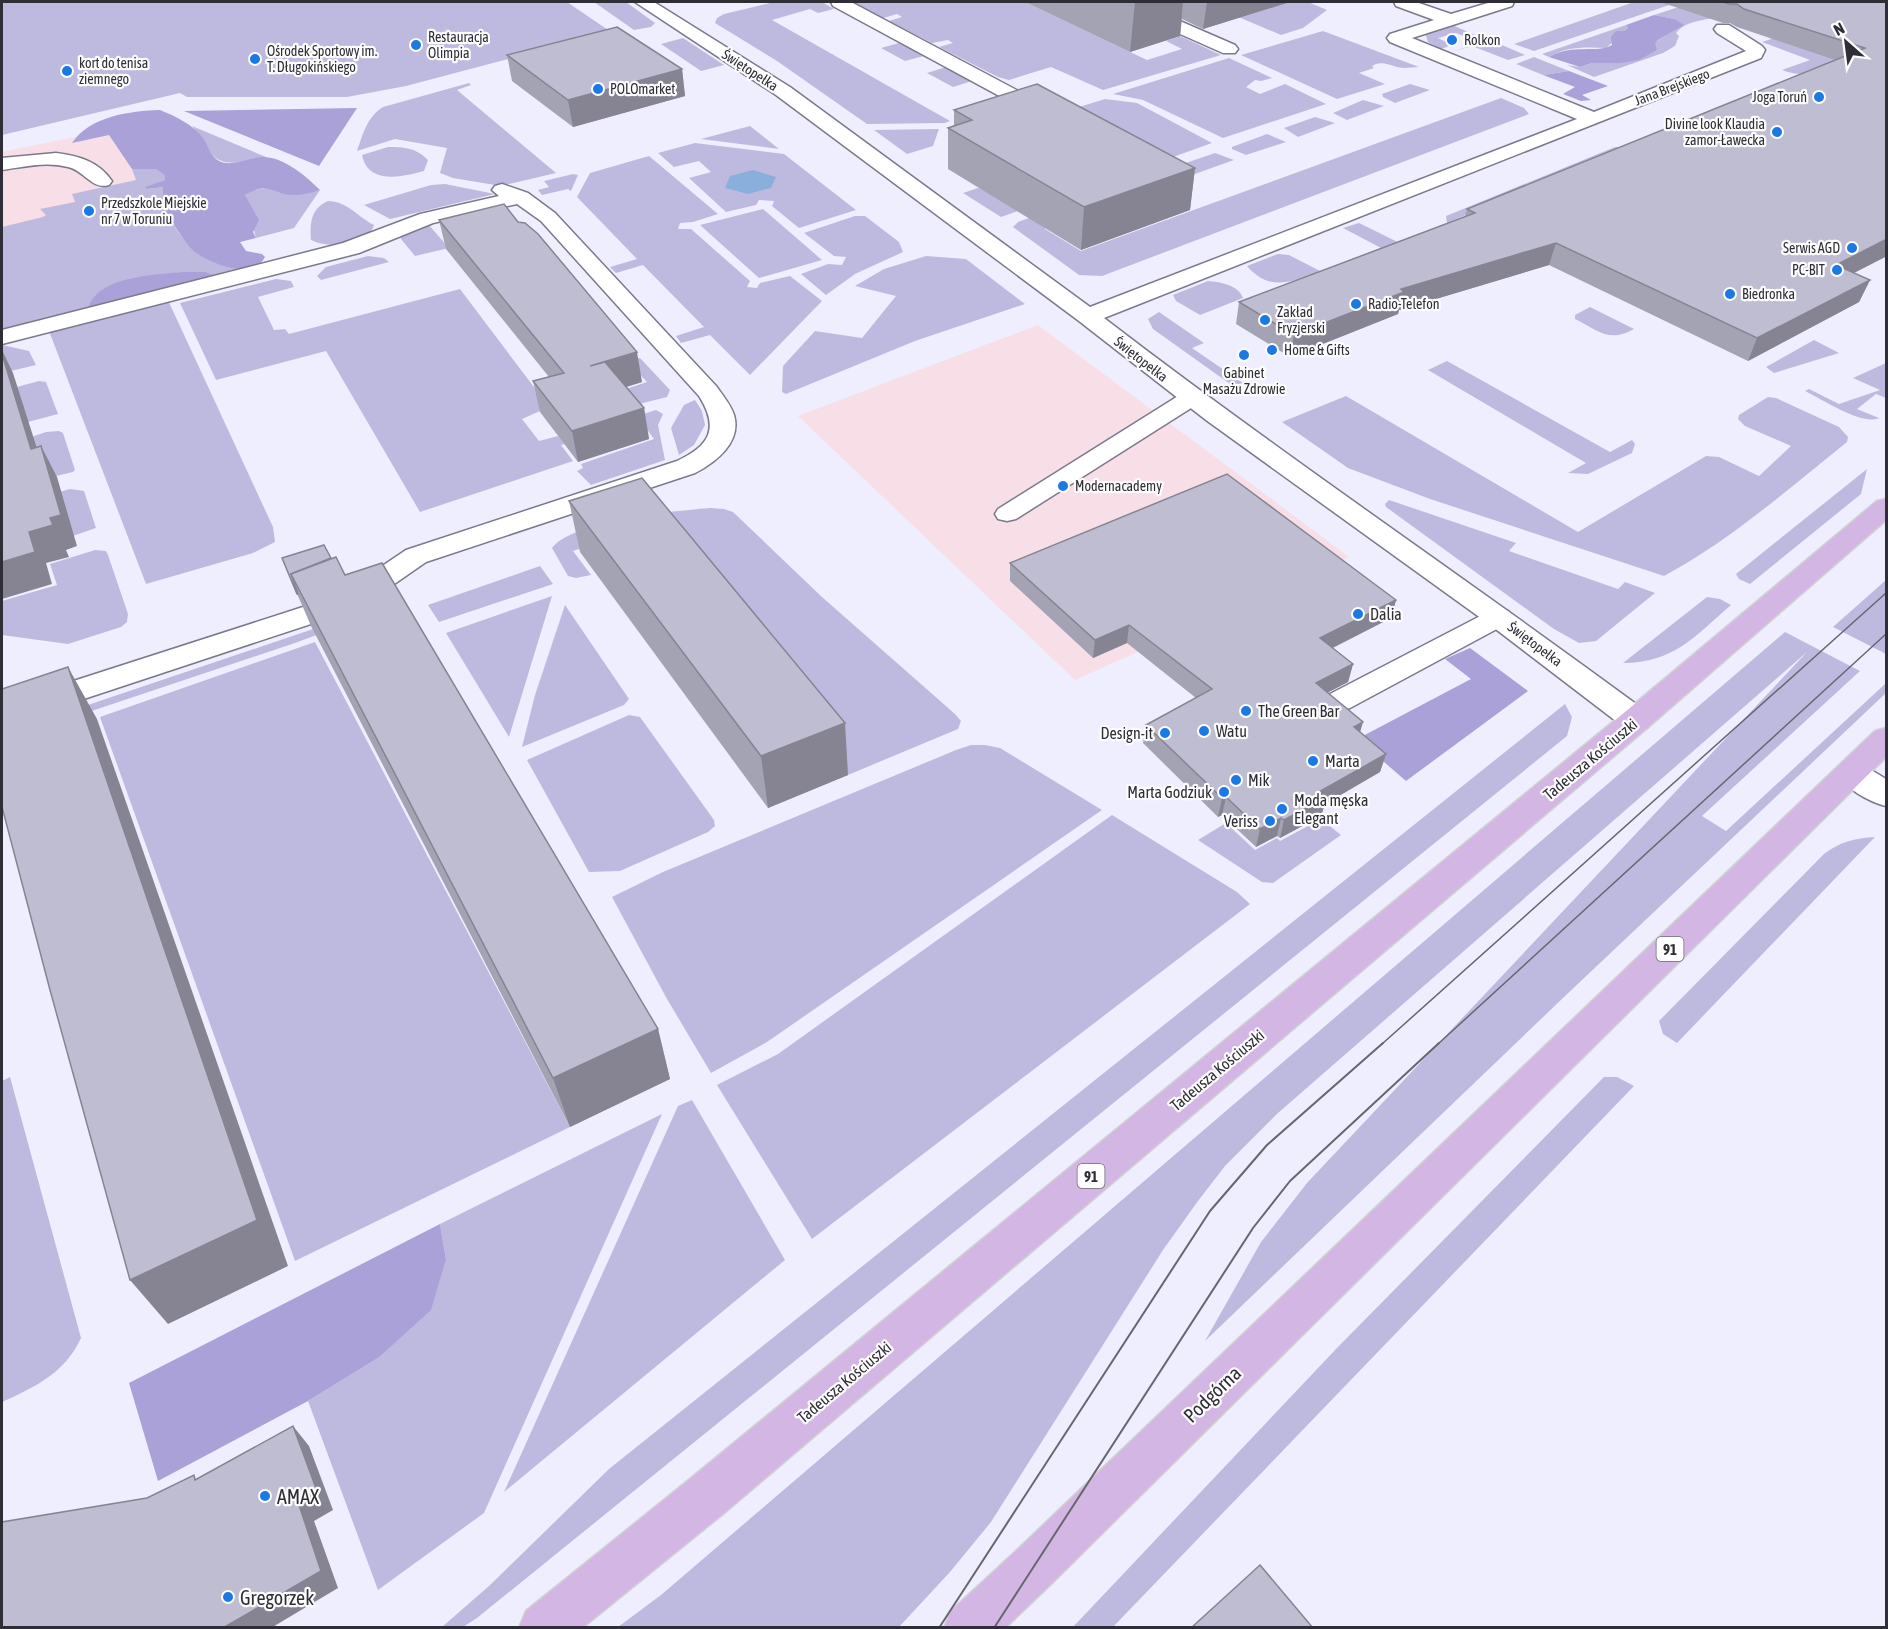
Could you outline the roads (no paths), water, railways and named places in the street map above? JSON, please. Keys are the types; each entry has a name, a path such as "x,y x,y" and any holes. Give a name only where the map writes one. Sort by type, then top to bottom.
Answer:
{"main road":[{"name":"Tadeusza Kościuszki","path":"543,1628 716,1489 1636,720 1887,507"},
{"name":"91","path":"1852,773 1887,739"},
{"name":"Podgórna","path":"968,1628 1034,1567 1852,773"}],"street":[{"path":"838,2 1047,114"},
{"path":"1123,2 1229,49"},
{"path":"1402,2 1450,20"},
{"path":"1506,2 1396,38 1594,119"},
{"name":"Świętopełka","path":"659,6 783,91 1087,316 1191,398 1499,617 1636,720"},
{"name":"Jana Brejskiego","path":"1087,316 1755,54 1756,50 1722,29"},
{"path":"2,164 19,160 56,159 80,164 96,172 102,181"},
{"path":"2,337 351,248 427,218 512,194 548,217 708,392 722,417 724,428 720,441 703,458 686,467 416,556 383,581 287,622 2,715"},
{"path":"1852,773 1887,794"}],"lane":[{"path":"1007,514 1191,398"},
{"path":"1340,700 1499,617"}],"water":[{"path":"753,170 776,177 771,188 748,194 725,188 730,176"}],"tram line":[{"path":"1382,1044 1886,593"},
{"path":"1438,1044 1886,634"},
{"path":"939,1628 1210,1211 1267,1145 1383,1043"},
{"path":"994,1628 1253,1228 1290,1181 1439,1043"}],"place":[{"name":"Rolkon","path":"1452,40"},
{"name":"Restauracja Olimpia","path":"416,45"},
{"name":"Ośrodek Sportowy im. T. Długokińskiego","path":"255,59"},
{"name":"kort do tenisa ziemnego","path":"67,71"},
{"name":"POLOmarket","path":"598,89"},
{"name":"Joga Toruń","path":"1819,97"},
{"name":"Divine look Klaudia zamor-Ławecka","path":"1777,132"},
{"name":"Przedszkole Miejskie nr 7 w Toruniu","path":"89,211"},
{"name":"Serwis AGD","path":"1852,248"},
{"name":"PC-BIT","path":"1837,270"},
{"name":"Biedronka","path":"1730,294"},
{"name":"Radio-Telefon","path":"1356,304"},
{"name":"Zakład Fryzjerski","path":"1265,320"},
{"name":"Home & Gifts","path":"1272,350"},
{"name":"Gabinet Masażu Zdrowie","path":"1244,355"},
{"name":"Modernacademy","path":"1063,486"},
{"name":"Dalia","path":"1358,614"},
{"name":"The Green Bar","path":"1246,711"},
{"name":"Watu","path":"1204,731"},
{"name":"Design-it","path":"1165,733"},
{"name":"Marta","path":"1313,761"},
{"name":"Mik","path":"1236,780"},
{"name":"Marta Godziuk","path":"1224,792"},
{"name":"Moda męska Elegant","path":"1282,809"},
{"name":"Veriss","path":"1270,821"},
{"name":"AMAX","path":"265,1496"},
{"name":"Gregorzek","path":"228,1597"}]}
